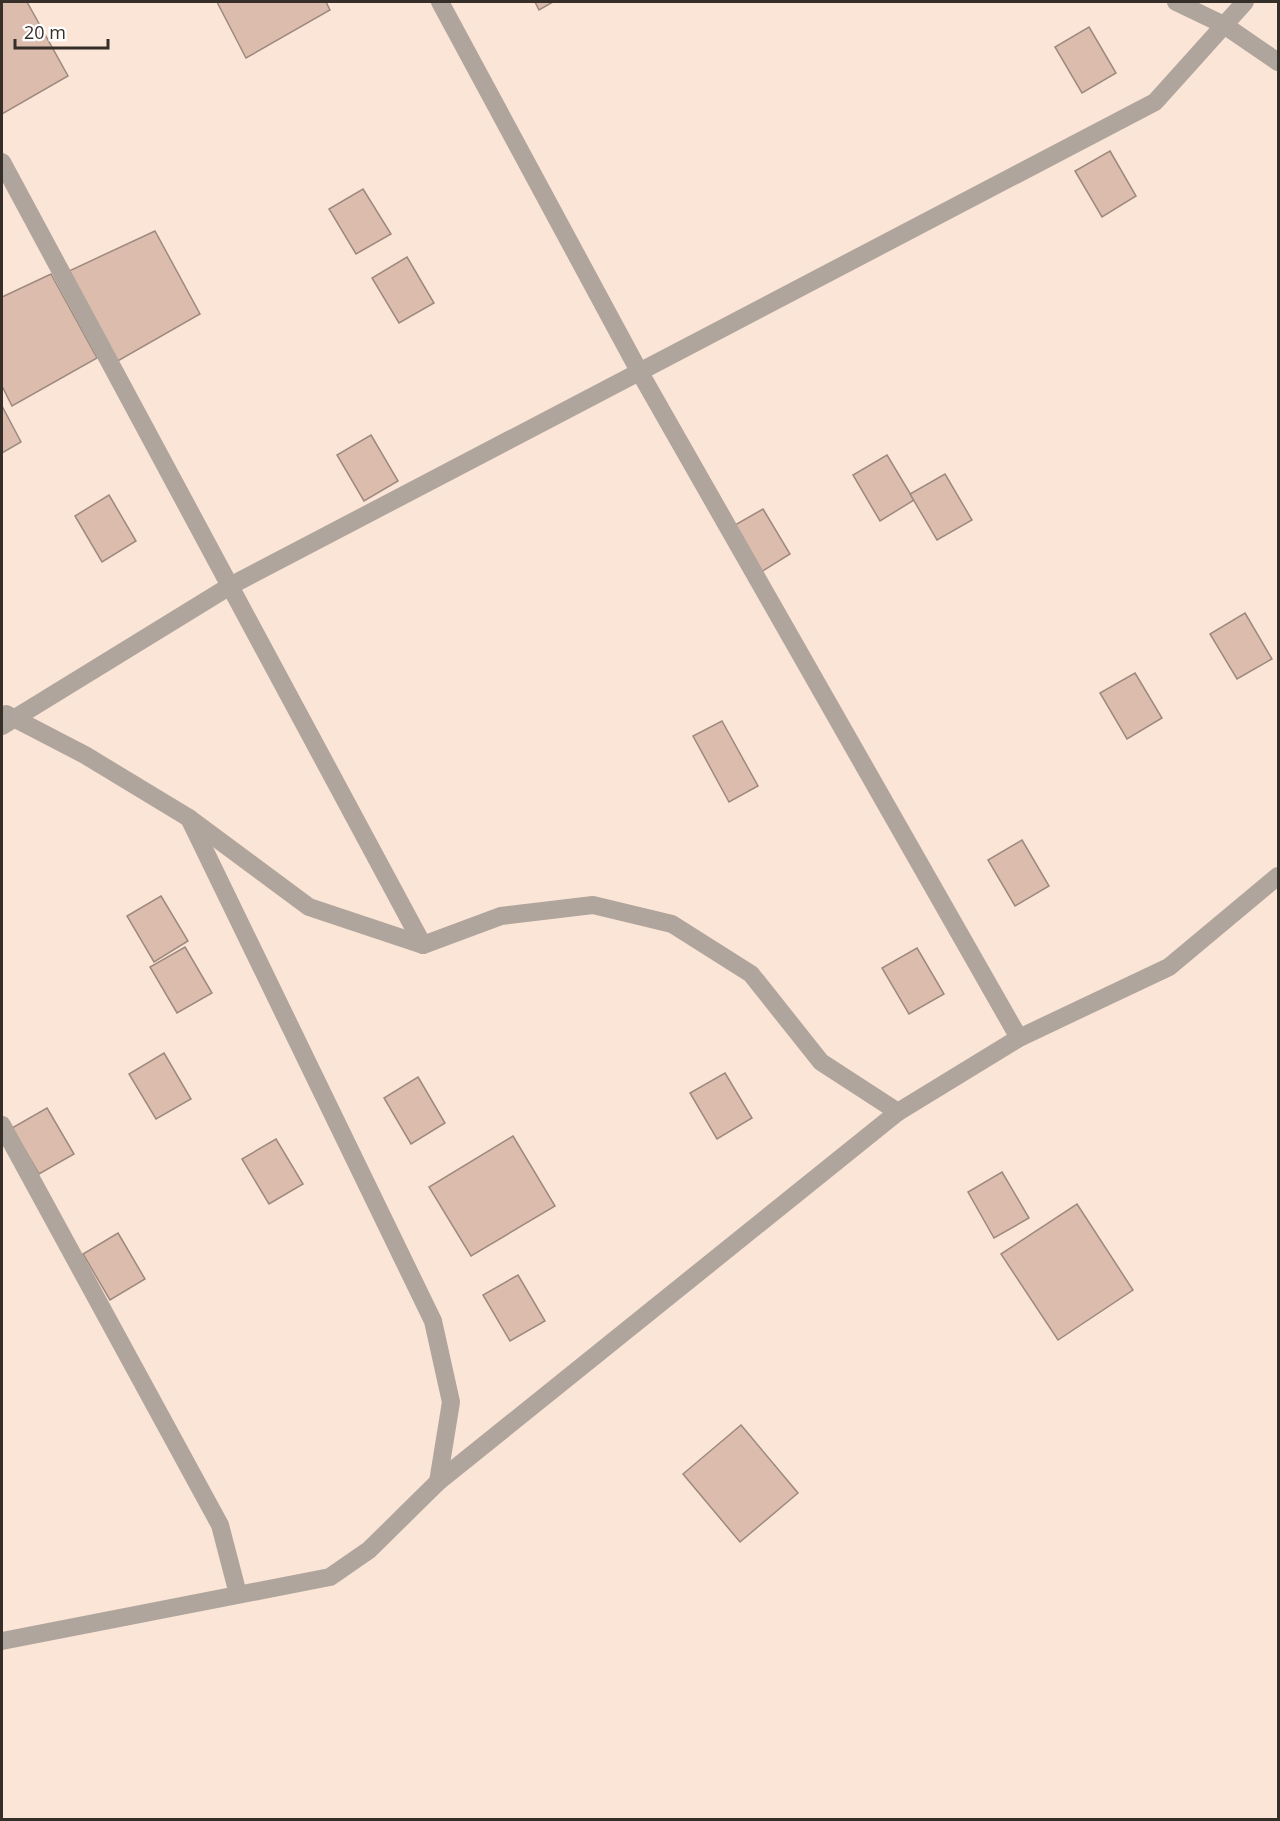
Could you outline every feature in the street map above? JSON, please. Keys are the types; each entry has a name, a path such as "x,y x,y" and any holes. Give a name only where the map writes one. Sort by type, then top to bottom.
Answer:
{"street":[{"path":"440,2 639,371 1019,1038"},
{"path":"1176,2 1224,25 1278,62"},
{"path":"6,719 230,586 1155,102 1245,2"},
{"path":"2,162 423,945"},
{"path":"6,719 85,755 189,818 309,907 423,945 501,916 593,905 672,924 751,974 821,1062 898,1112"},
{"path":"189,818 433,1321 451,1402 438,1482"},
{"path":"2,1641 330,1577 369,1550 438,1482 898,1112 1019,1038 1169,967 1278,876"},
{"path":"2,1125 220,1526 238,1594"}],"building":[{"path":"2,2 27,2 68,76 2,114"},
{"path":"217,2 326,2 330,10 246,58"},
{"path":"535,2 553,2 539,10"},
{"path":"1089,27 1116,73 1082,93 1055,47"},
{"path":"1110,151 1136,196 1102,217 1075,171"},
{"path":"363,189 391,234 356,254 329,209"},
{"path":"155,231 200,314 116,362 69,271"},
{"path":"407,257 434,303 399,323 372,278"},
{"path":"51,274 97,358 12,406 2,386 2,297"},
{"path":"2,406 21,442 2,453"},
{"path":"371,435 398,481 364,501 337,455"},
{"path":"887,455 914,500 880,521 853,475"},
{"path":"945,474 972,520 937,540 910,494"},
{"path":"109,495 136,541 102,562 75,516"},
{"path":"763,509 790,554 756,575 728,529"},
{"path":"1245,613 1272,659 1237,679 1210,634"},
{"path":"1135,673 1162,718 1127,739 1100,693"},
{"path":"722,721 758,786 729,802 693,736"},
{"path":"1022,840 1049,886 1015,906 988,860"},
{"path":"161,896 188,941 154,962 127,916"},
{"path":"185,947 212,993 177,1013 150,967"},
{"path":"917,948 944,994 909,1014 882,968"},
{"path":"164,1053 191,1099 156,1119 129,1074"},
{"path":"725,1073 752,1118 717,1139 690,1093"},
{"path":"418,1077 445,1123 411,1144 384,1098"},
{"path":"47,1108 74,1154 39,1174 12,1128"},
{"path":"513,1136 555,1206 471,1256 429,1187"},
{"path":"276,1139 303,1184 269,1204 242,1159"},
{"path":"1002,1172 1029,1218 994,1238 968,1192"},
{"path":"1077,1204 1133,1290 1058,1340 1001,1254"},
{"path":"118,1233 145,1279 110,1300 83,1254"},
{"path":"518,1275 545,1321 510,1341 483,1295"},
{"path":"741,1425 798,1493 740,1542 683,1474"}]}
